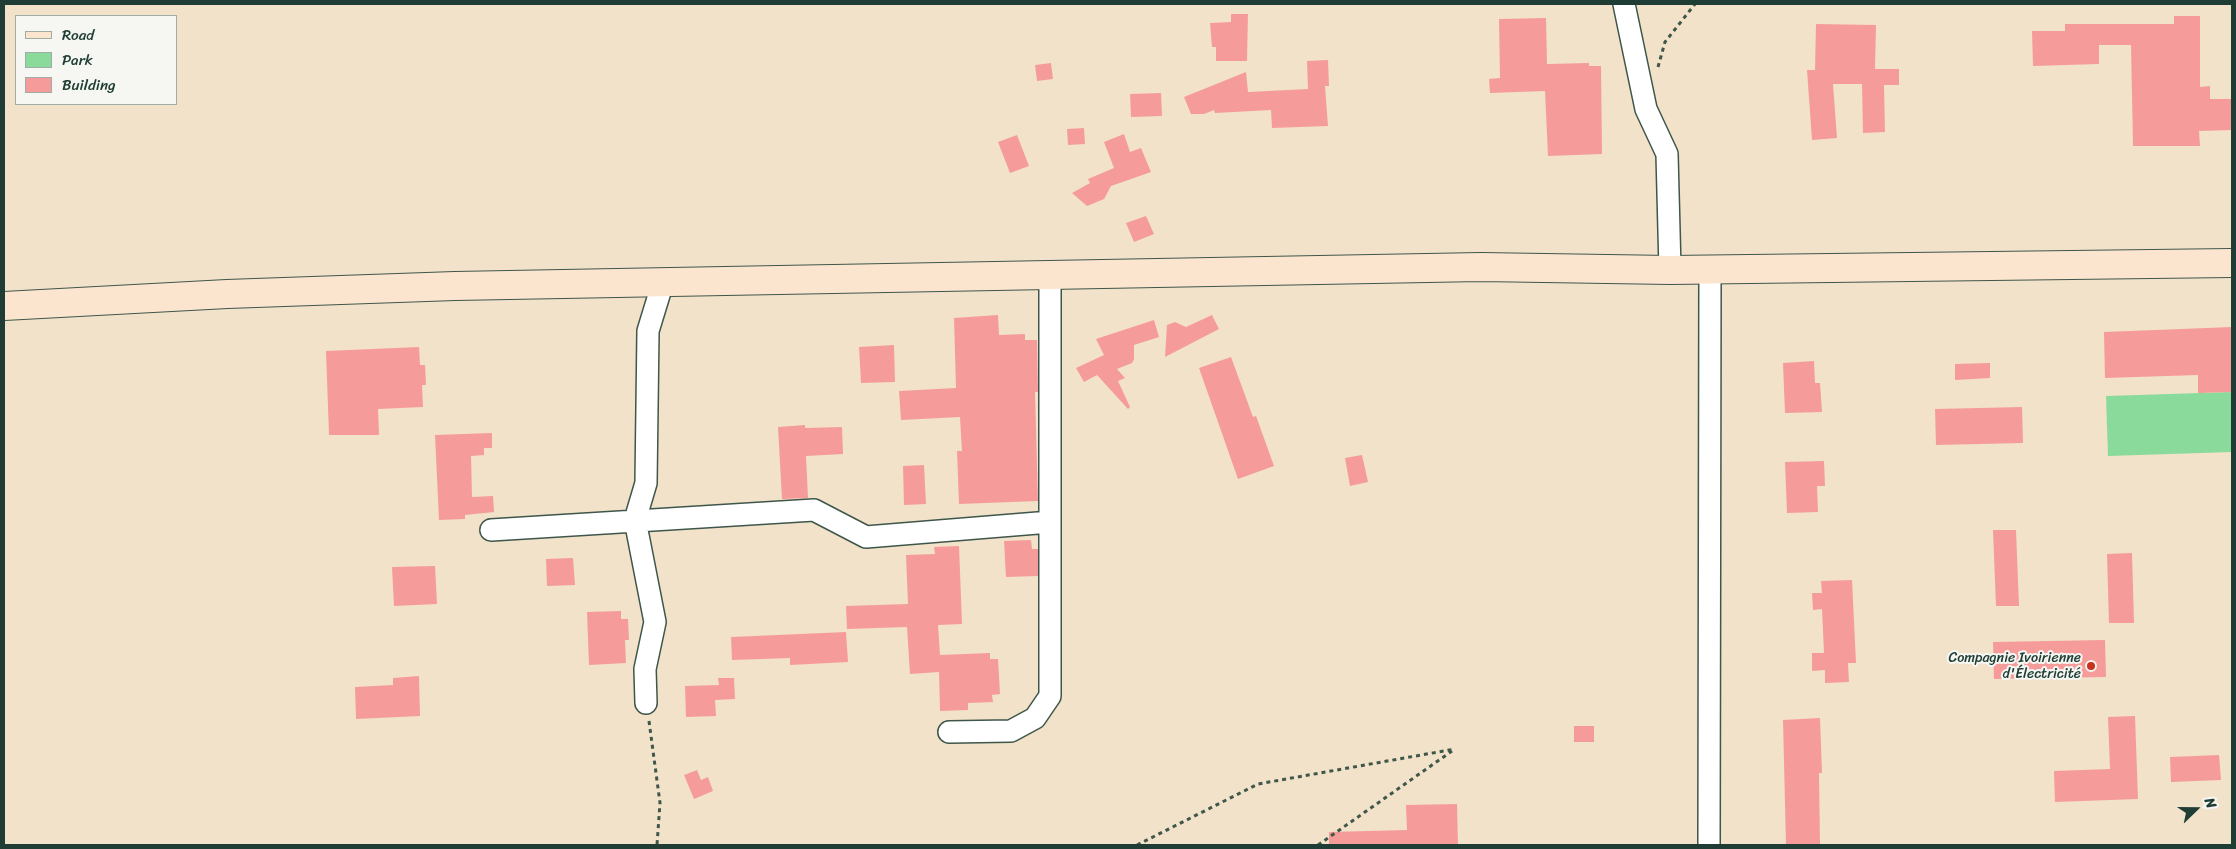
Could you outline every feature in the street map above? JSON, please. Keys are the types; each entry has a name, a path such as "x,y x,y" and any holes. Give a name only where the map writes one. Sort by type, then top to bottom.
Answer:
{"street":[{"path":"1624,4 1646,109 1666,154 1670,270"},
{"path":"4,306 366,289 664,282 1480,268 1710,270 2232,263"},
{"path":"1709,845 1710,270"},
{"path":"949,732 1011,731 1035,718 1050,696 1050,275"},
{"path":"646,703 645,669 655,622 635,520 646,483 648,331 664,282"},
{"path":"491,530 814,510 866,537 1050,522"}],"path":[{"path":"1657,70 1665,42 1695,4"},
{"path":"646,703 660,803 657,845"},
{"path":"1137,845 1258,784 1454,749 1318,845"}],"green space":[{"path":"2232,392 2232,452 2108,456 2106,396"}],"building":[{"path":"1231,14 1248,14 1247,61 1216,61 1216,47 1212,47 1210,23 1231,22"},
{"path":"2174,16 2200,16 2200,87 2210,86 2210,99 2232,99 2232,130 2199,131 2200,146 2133,146 2131,45 2099,45 2099,64 2033,66 2032,31 2065,31 2065,24 2174,24"},
{"path":"1546,18 1547,64 1589,63 1589,66 1601,66 1602,154 1548,156 1545,91 1490,93 1489,79 1500,78 1499,19"},
{"path":"1816,24 1876,25 1875,69 1899,69 1899,85 1884,85 1885,132 1863,133 1862,84 1833,84 1837,138 1812,140 1807,70 1815,70"},
{"path":"1328,60 1329,86 1325,86 1328,126 1272,128 1271,110 1215,113 1214,110 1204,114 1191,114 1184,97 1246,72 1248,92 1308,89 1307,61"},
{"path":"1051,63 1053,79 1037,81 1035,65"},
{"path":"1161,93 1162,116 1131,117 1130,94"},
{"path":"1084,128 1085,144 1068,145 1067,129"},
{"path":"1124,134 1130,152 1141,148 1151,172 1111,186 1104,199 1087,206 1072,193 1090,183 1088,179 1114,168 1104,142"},
{"path":"1017,135 1029,166 1010,173 998,142"},
{"path":"1146,216 1154,234 1134,242 1126,223"},
{"path":"998,315 999,335 1025,334 1025,340 1037,340 1038,392 1035,392 1038,501 959,504 957,451 962,451 960,417 901,420 899,391 956,388 954,318"},
{"path":"1212,315 1219,329 1165,357 1167,325 1175,322 1186,327"},
{"path":"1154,320 1159,337 1134,345 1134,359 1132,363 1117,369 1125,378 1118,381 1130,407 1128,409 1097,375 1084,382 1076,368 1104,355 1096,339"},
{"path":"2232,327 2232,392 2198,393 2198,375 2105,378 2104,332"},
{"path":"894,345 895,382 861,383 859,347"},
{"path":"419,347 420,365 425,365 426,385 422,385 423,407 378,409 379,435 329,435 326,351"},
{"path":"1231,357 1253,417 1256,416 1274,466 1238,479 1199,368"},
{"path":"1814,361 1815,383 1820,383 1822,412 1785,413 1783,363"},
{"path":"1990,363 1990,378 1955,380 1955,364"},
{"path":"2022,407 2023,443 1936,445 1935,409"},
{"path":"805,425 805,428 842,427 843,454 806,456 808,498 782,499 778,427"},
{"path":"492,433 492,448 484,448 484,455 471,456 472,497 493,496 494,512 465,515 465,519 439,520 435,435"},
{"path":"1362,455 1368,482 1350,486 1345,458"},
{"path":"1824,461 1825,486 1817,486 1818,512 1787,513 1785,462"},
{"path":"924,465 926,504 904,505 903,466"},
{"path":"1993,530 2016,530 2019,606 1996,606"},
{"path":"1031,540 1032,549 1038,549 1038,576 1006,577 1004,541"},
{"path":"959,546 962,624 938,625 940,655 990,653 990,659 998,659 1000,694 992,695 993,702 968,703 968,710 940,711 939,672 910,674 907,627 847,629 846,606 908,604 906,555 935,554 934,547"},
{"path":"2132,553 2134,623 2109,623 2107,554"},
{"path":"573,558 575,585 547,586 546,559"},
{"path":"435,566 437,604 394,606 392,567"},
{"path":"1852,580 1856,663 1848,663 1849,682 1825,683 1825,670 1812,671 1812,653 1824,653 1822,609 1813,610 1812,593 1822,593 1821,581"},
{"path":"621,611 621,619 628,619 629,640 625,640 626,663 589,665 587,612"},
{"path":"846,632 848,662 790,665 790,658 732,660 731,637"},
{"path":"2105,640 2106,677 1994,679 1993,642"},
{"path":"419,676 420,716 356,719 355,687 393,685 393,678"},
{"path":"718,678 734,678 735,699 715,700 716,716 686,717 685,686 719,685"},
{"path":"2135,716 2138,799 2055,802 2054,771 2110,769 2108,717"},
{"path":"1820,718 1822,773 1819,773 1820,845 1786,845 1783,720"},
{"path":"1574,726 1594,726 1594,742 1574,742"},
{"path":"2219,755 2221,780 2171,782 2170,757"},
{"path":"697,770 701,780 708,777 713,791 694,799 684,775"},
{"path":"1457,804 1458,845 1329,845 1329,832 1407,830 1406,805"}],"place":[{"name":"Compagnie Ivoirienne d'Électricité","path":"2091,666"}]}
